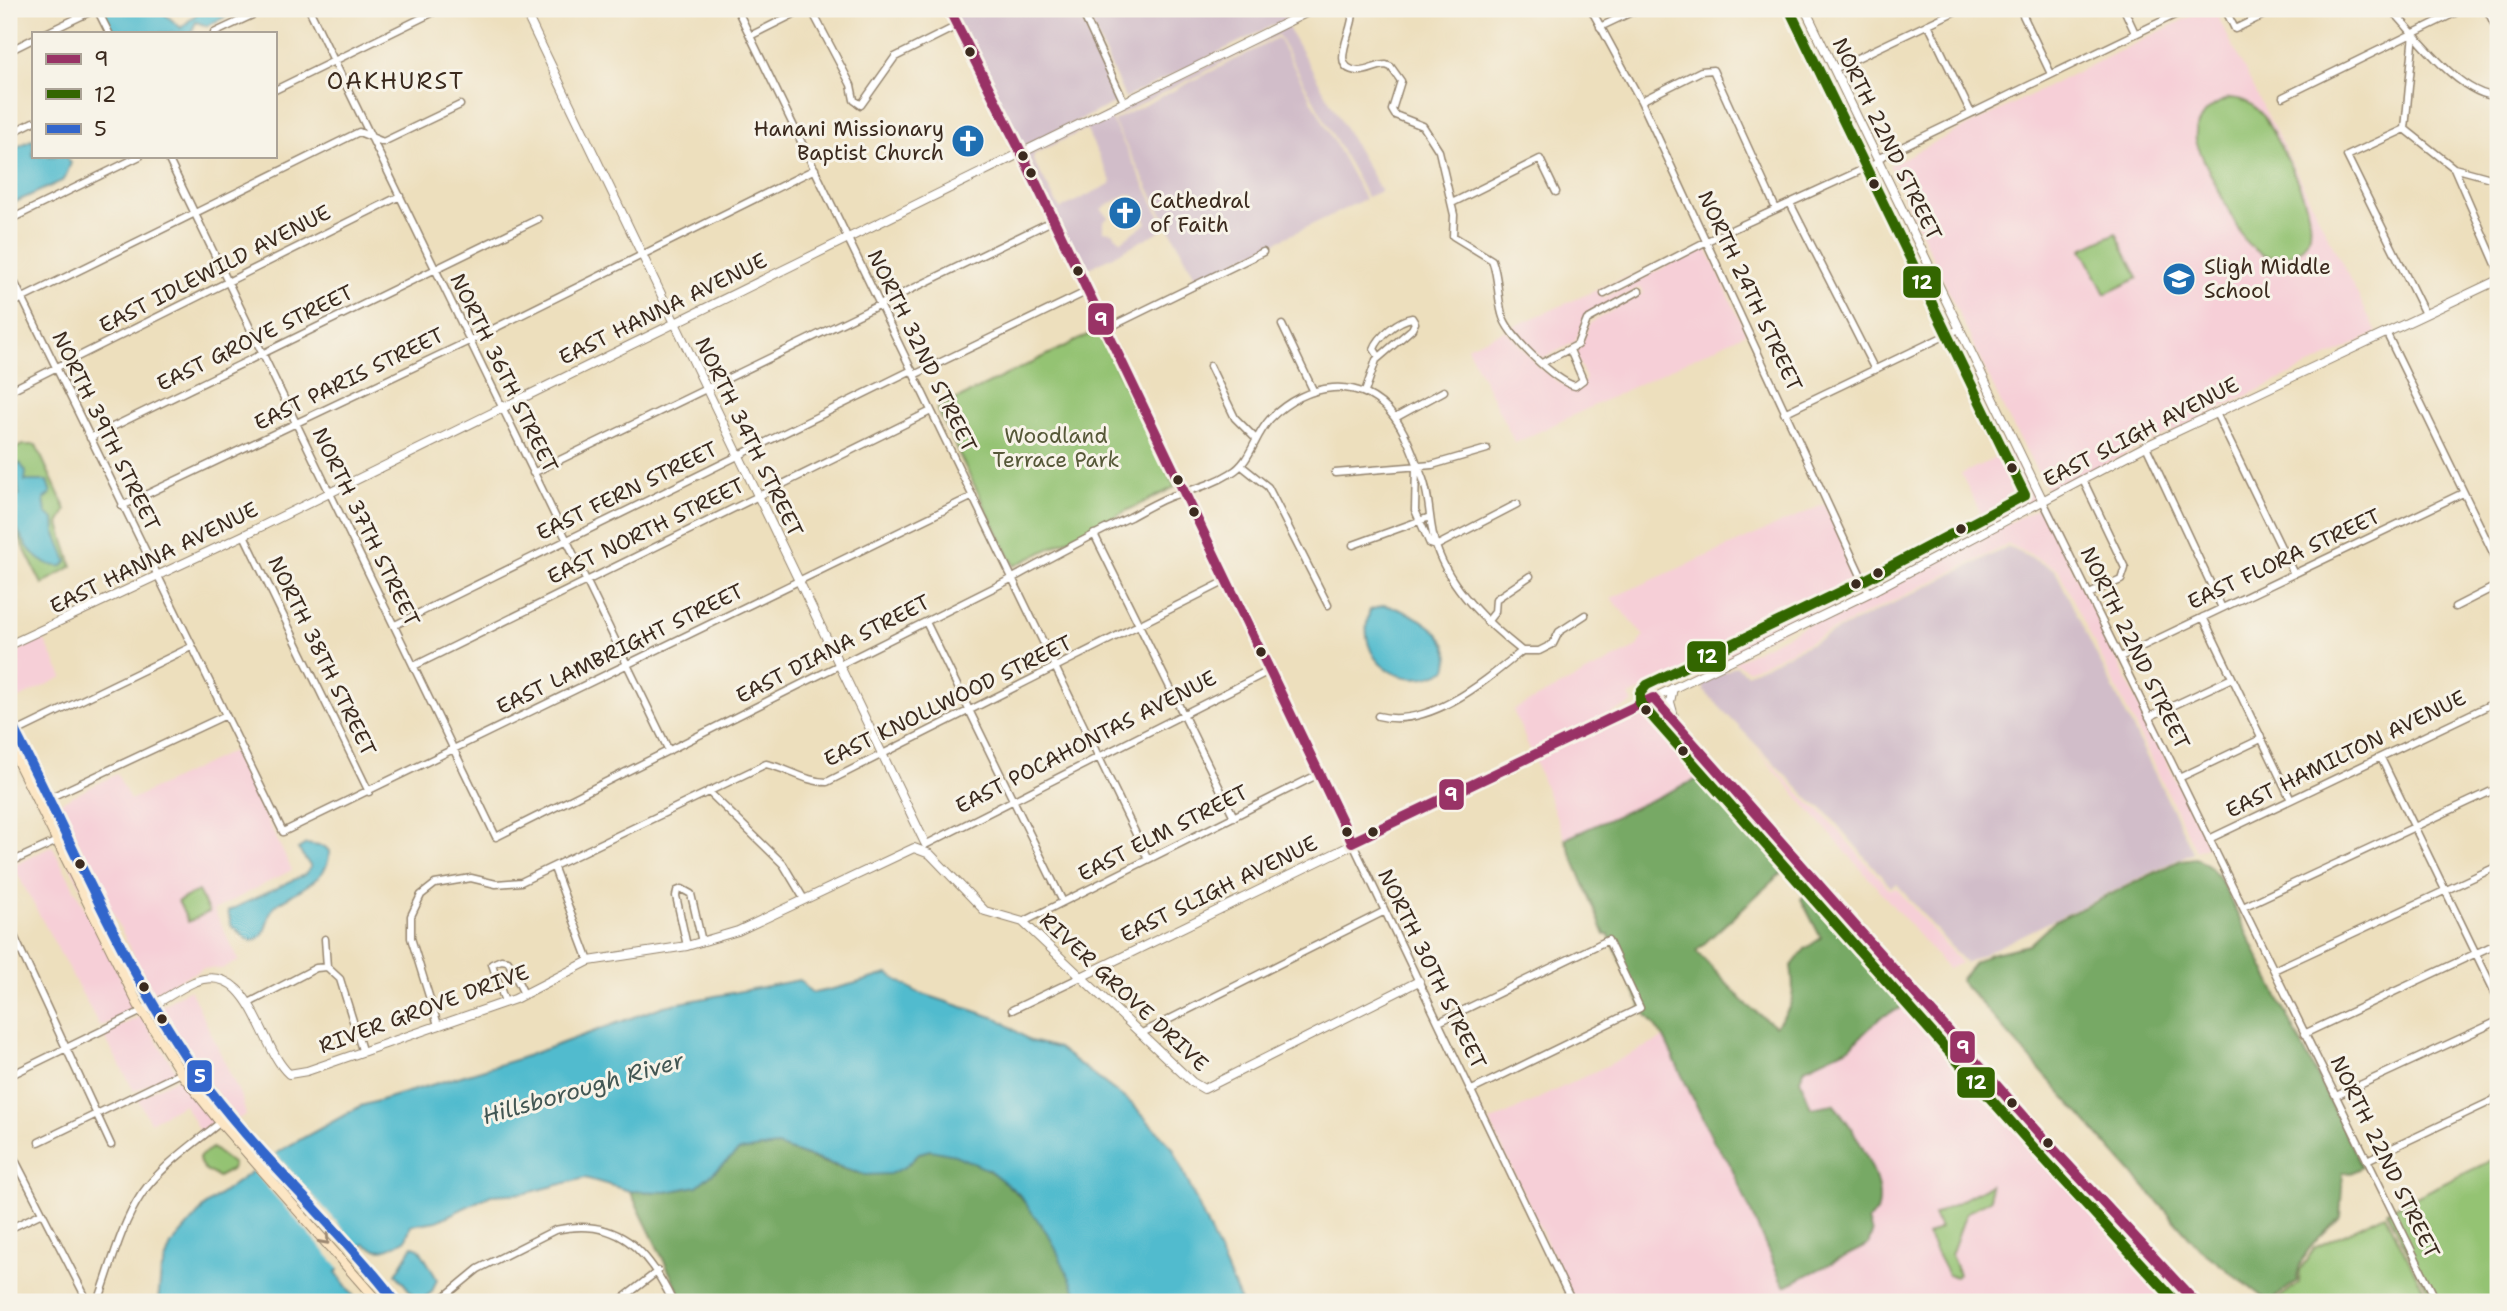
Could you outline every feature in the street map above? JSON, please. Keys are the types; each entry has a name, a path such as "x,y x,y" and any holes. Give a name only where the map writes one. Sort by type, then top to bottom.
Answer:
{"main road":[{"path":"9,719 155,1005 195,1071 230,1115 396,1302"},
{"path":"9,744 142,1011 181,1073 220,1122 378,1302"},
{"path":"25,776 43,796 49,798"}],"street":[{"path":"48,32 96,9 108,32"},
{"path":"216,32 265,9"},
{"name":"NORTH 36TH STREET","path":"309,9 669,751"},
{"path":"276,90 440,9"},
{"name":"NORTH 34TH STREET","path":"524,9 644,254 924,846"},
{"name":"NORTH 32ND STREET","path":"737,9 1149,859"},
{"path":"750,36 804,9"},
{"path":"811,9 851,85 854,100 861,105 895,57 957,26"},
{"name":"NORTH 30TH STREET","path":"949,9 1088,290 1572,1302"},
{"path":"1081,9 1124,102"},
{"name":"EAST HANNA AVENUE","path":"9,645 244,535 1314,9"},
{"path":"1352,9 1355,19 1343,46 1347,67 1356,71 1386,65 1401,81 1392,110 1395,115 1428,130 1441,156 1451,202 1453,236 1485,253 1492,260 1505,322 1561,380 1577,386 1583,380 1570,350"},
{"name":"NORTH 24TH STREET","path":"1591,9 1641,101 1869,593"},
{"path":"1600,27 1638,9"},
{"name":"NORTH 22ND STREET","path":"1805,9 2043,501 2437,1302"},
{"path":"1833,68 1960,9"},
{"path":"2020,9 2051,74"},
{"path":"2124,9 2136,33"},
{"path":"1604,294 1707,241 1878,161 1971,113 2188,9"},
{"path":"2225,9 2235,29 2276,9"},
{"path":"2391,9 2468,88 2487,96 2498,96"},
{"path":"2283,97 2463,9"},
{"path":"2487,9 2498,32"},
{"path":"1927,24 1971,113"},
{"path":"2405,129 2414,33"},
{"path":"9,51 32,40"},
{"path":"1641,101 1701,71 1713,70 1776,209"},
{"path":"9,305 359,132 383,142 460,106"},
{"path":"9,134 32,122"},
{"path":"2405,129 2347,156 2425,314"},
{"path":"2405,129 2454,168 2498,180"},
{"path":"9,220 136,158"},
{"name":"NORTH 37TH STREET","path":"168,158 295,424 396,625 496,837"},
{"path":"1451,202 1541,159 1556,192"},
{"path":"2454,168 2498,269"},
{"name":"EAST PARIS STREET","path":"122,506 469,341 815,169"},
{"name":"EAST IDLEWILD AVENUE","path":"9,391 400,196"},
{"path":"1790,203 1874,370"},
{"name":"EAST GROVE STREET","path":"90,439 538,219"},
{"path":"533,473 1054,220"},
{"path":"1106,329 1264,252"},
{"name":"NORTH 39TH STREET","path":"9,271 224,716 283,832"},
{"name":"EAST SLIGH AVENUE","path":"1012,1010 1352,842 1869,593 2146,446 2498,280"},
{"name":"EAST FERN STREET","path":"396,625 738,455 1088,290"},
{"path":"1542,363 1577,345 1587,320 1639,291"},
{"path":"1365,393 1379,357 1412,329 1415,323 1412,318 1395,325 1374,345 1379,357"},
{"path":"1282,325 1313,390"},
{"path":"1785,413 1959,329"},
{"path":"2386,332 2498,563"},
{"path":"1210,366 1235,418 1255,438"},
{"path":"1328,605 1268,487 1243,467 1255,438 1290,401 1313,390 1328,388 1365,393 1395,418 1421,473 1436,546 1453,580 1488,622 1522,651"},
{"path":"1395,418 1444,391"},
{"name":"EAST NORTH STREET","path":"414,666 931,411"},
{"path":"2216,413 2294,574"},
{"path":"2146,446 2222,608"},
{"path":"1335,473 1432,465 1487,449"},
{"path":"1416,466 1414,499 1419,521 1430,544 1436,546 1517,505"},
{"name":"EAST DIANA STREET","path":"496,837 1013,578 1094,534 1173,496 1200,489 1243,467"},
{"path":"2083,480 2125,568 2121,580 2089,594"},
{"name":"EAST FLORA STREET","path":"2120,657 2463,493"},
{"name":"EAST LAMBRIGHT STREET","path":"283,832 973,496"},
{"path":"1353,545 1430,517"},
{"path":"1094,534 1234,817"},
{"name":"NORTH 38TH STREET","path":"244,535 369,792"},
{"path":"1488,622 1494,612 1496,598 1530,576"},
{"name":"EAST KNOLLWOOD STREET","path":"438,1026 411,938 411,916 421,895 435,884 471,878 496,884 520,882 766,764 782,767 814,782 827,782 1226,581"},
{"path":"2455,607 2498,585"},
{"path":"1378,716 1397,721 1466,696 1522,651 1539,650 1553,645 1559,632 1585,615"},
{"path":"2203,617 2291,800"},
{"path":"926,622 972,710 1063,902"},
{"name":"EAST HANNA AVENUE","path":"9,652 28,638"},
{"path":"16,732 191,647"},
{"name":"EAST POCAHONTAS AVENUE","path":"924,846 1012,798 1269,671"},
{"path":"2149,717 2232,678"},
{"path":"1673,688 1670,702 1677,726"},
{"path":"1653,698 2046,1141 2195,1302"},
{"name":"EAST HAMILTON AVENUE","path":"2209,839 2498,701"},
{"path":"49,798 224,716"},
{"path":"2179,778 2261,739"},
{"path":"2381,758 2498,999"},
{"name":"EAST ELM STREET","path":"1023,922 1319,774"},
{"path":"2242,907 2498,788"},
{"path":"708,792 783,864 804,899"},
{"path":"9,863 57,841"},
{"name":"RIVER GROVE DRIVE","path":"142,1011 194,982 208,978 236,987 249,1003 278,1064 289,1074 307,1071 505,1002 589,961 687,946 738,930 908,850 924,846 985,911 1023,922 1192,1082 1204,1089 1419,981"},
{"path":"2274,970 2498,866"},
{"path":"554,868 589,961"},
{"path":"687,946 676,896 677,891 682,888 691,894 702,942"},
{"path":"1142,1033 1385,911"},
{"path":"9,925 68,1046 111,1145"},
{"path":"325,939 327,967 340,979 362,1051"},
{"path":"1439,1022 1608,940 1640,1008 1472,1090"},
{"path":"2304,1034 2498,943"},
{"path":"505,1002 492,964 501,960 508,961 524,994"},
{"path":"249,1003 316,968 327,967"},
{"path":"9,1076 142,1011"},
{"path":"2336,1096 2498,1021"},
{"path":"39,1142 181,1073"},
{"path":"2367,1160 2498,1098"},
{"path":"98,1302 114,1255 142,1194 230,1115"},
{"path":"14,1158 84,1294 82,1302"},
{"path":"9,1228 42,1213"},
{"path":"438,1302 478,1269 567,1227 604,1228 620,1234 658,1271 673,1302"},
{"path":"618,1302 658,1271"}],"shaded area":[{"path":"952,9 1078,9 1119,101 1022,147"},
{"path":"1085,9 1293,9 1296,14 1125,98"},
{"name":"Sligh Middle School","path":"2205,9 2214,9 2377,333 2054,489 2046,488 2005,412 1889,165"},
{"path":"1287,26 1381,191 1367,197 1278,35 1111,119 1166,228 1082,272 1026,154","holes":["1086,129 1112,183 1060,209 1033,160 1034,154","1128,194 1135,196 1147,223 1121,241 1112,232 1103,231 1103,222 1109,217 1101,209"]},
{"path":"1278,38 1365,199 1197,280 1113,121"},
{"path":"1706,246 1746,333 1515,443 1467,347 1506,330 1540,368 1560,383 1577,390 1586,379 1574,351 1580,347 1590,323 1643,293 1641,287 1586,317 1575,342 1542,359 1512,327 1645,269 1600,292 1603,298"},
{"path":"2014,449 2038,499 1987,526 1961,474"},
{"path":"1825,504 1864,591 1691,675 1687,672 1629,696 1633,703 1531,752 1513,710 1637,647 1644,636 1611,598"},
{"path":"2042,506 2208,846 2196,851 2058,569 2009,544 1766,663 1748,670 1735,663 1701,680 1700,686 1696,681"},
{"path":"2008,547 2055,570 2193,852 1965,963 1897,884 1891,887 1824,809 1813,803 1704,691 1703,683 1736,666 1747,674"},
{"path":"42,636 63,677 9,703 9,657"},
{"path":"1648,707 1657,712 1709,774 1565,839 1534,759"},
{"path":"1748,740 1811,805 1820,810 1889,889 1896,888 1961,963 1948,969"},
{"path":"233,751 292,870 214,910 239,961 221,969 204,968 152,993 59,803 117,774 130,800"},
{"path":"63,833 150,1004 143,1006 55,837"},
{"path":"52,846 137,1009 100,1027 13,866"},
{"path":"190,989 242,1099 246,1115 238,1119 195,1066 160,1007"},
{"path":"1903,992 2185,1302 1575,1302 1490,1122 1664,1038 1714,1142 1729,1162 1781,1281 1786,1285 1848,1254 1872,1233 1823,1108 1811,1108 1800,1079 1805,1068 1850,1047 1881,1017 1901,1008","holes":["1993,1193 1979,1208 1966,1213 1951,1256 1959,1270 1937,1254 1928,1235"]},
{"path":"141,1016 176,1071 134,1091 103,1034"},
{"path":"180,1077 215,1122 201,1134 184,1104 150,1122 137,1098"}],"green space":[{"path":"2230,98 2249,104 2265,118 2306,203 2309,225 2306,243 2292,254 2265,256 2246,242 2198,147 2196,133 2200,120 2216,104"},
{"path":"2116,233 2138,278 2105,294 2082,249"},
{"name":"Woodland Terrace Park","path":"1098,330 1175,487 1014,566 937,409"},
{"path":"23,445 36,445 66,510 59,524 72,566 42,584 9,518 9,451"},
{"path":"1709,774 1789,866 1696,951 1747,1005 1775,1026 1792,1000 1791,967 1805,949 1821,938 1801,899 1810,889 1903,992 1901,1008 1881,1017 1850,1047 1805,1068 1800,1079 1811,1108 1833,1104 1849,1125 1872,1168 1879,1196 1878,1208 1868,1221 1872,1233 1868,1245 1785,1286 1729,1162 1714,1142 1664,1038 1643,1011 1609,935 1605,935 1565,839"},
{"path":"2196,858 2211,868 2221,881 2362,1167 2351,1173 2343,1172 2340,1217 2306,1254 2298,1271 2297,1281 2269,1302 2200,1249 1960,980 1974,963 1990,954 2029,945 2055,921 2181,860"},
{"path":"198,891 209,912 188,922 178,901"},
{"path":"777,1146 864,1174 897,1170 928,1150 958,1155 983,1167 1027,1204 1045,1228 1061,1252 1081,1302 684,1302 630,1191 666,1192 697,1186 739,1151"},
{"path":"212,1148 233,1164 231,1170 218,1177 205,1170 199,1161 199,1157"},
{"path":"2498,1157 2498,1302 2434,1302 2387,1211"},
{"path":"1990,1185 1991,1199 1966,1213 1951,1255 1959,1274 1956,1277 1948,1275 1927,1235 1940,1228 1934,1215"},
{"path":"2385,1214 2430,1302 2274,1302 2299,1283 2300,1271 2314,1248"}],"water":[{"path":"112,9 159,9 181,28 202,9 230,9 233,13 207,26 196,22 191,32 112,32 103,13"},
{"path":"32,140 32,158 67,158 71,163 64,180 9,205 9,151"},
{"path":"20,463 26,472 25,481 47,481 51,493 44,499 46,513 54,519 55,532 67,561 63,566 53,565 35,555 17,527 11,508 19,494 16,467"},
{"path":"1385,605 1419,619 1439,635 1449,656 1447,669 1430,676 1414,678 1398,675 1385,668 1375,657 1369,644 1367,628 1370,610"},
{"path":"306,844 325,847 329,851 324,870 310,884 275,906 260,938 248,940 231,925 228,911 304,875 311,867 298,849"},
{"name":"Hillsborough River","path":"888,974 917,992 999,1019 1030,1041 1058,1048 1132,1104 1173,1148 1241,1302 1081,1302 1050,1237 1018,1193 989,1170 955,1155 930,1150 919,1153 905,1167 890,1174 865,1175 777,1146 739,1151 697,1186 666,1192 630,1191 585,1178 527,1193 491,1195 437,1221 411,1225 406,1239 390,1248 381,1250 364,1244 336,1272 358,1302 158,1302 161,1272 171,1245 206,1205 281,1150 361,1106 518,1059 664,1006 799,980 812,993"},
{"path":"413,1246 419,1248 437,1279 432,1292 419,1302 396,1274"}],"pier":[{"path":"273,1151 363,1251 341,1270 249,1167"}],"transit line":[{"name":"9","path":"949,9 1021,152 1352,842 1653,698 2046,1141 2195,1302"},
{"name":"12","path":"1792,15 2025,495 1863,581 1647,685 1640,693 1640,703 2036,1150 2176,1302"},
{"name":"5","path":"9,720 119,943 168,1029 195,1070 268,1159 347,1243 396,1302"}],"place":[{"name":"Hanani Missionary Baptist Church","path":"968,141"},
{"name":"Cathedral of Faith","path":"1125,213"},
{"name":"Sligh Middle School","path":"2179,279"}],"district":[{"name":"OAKHURST","path":"396,81"}]}
